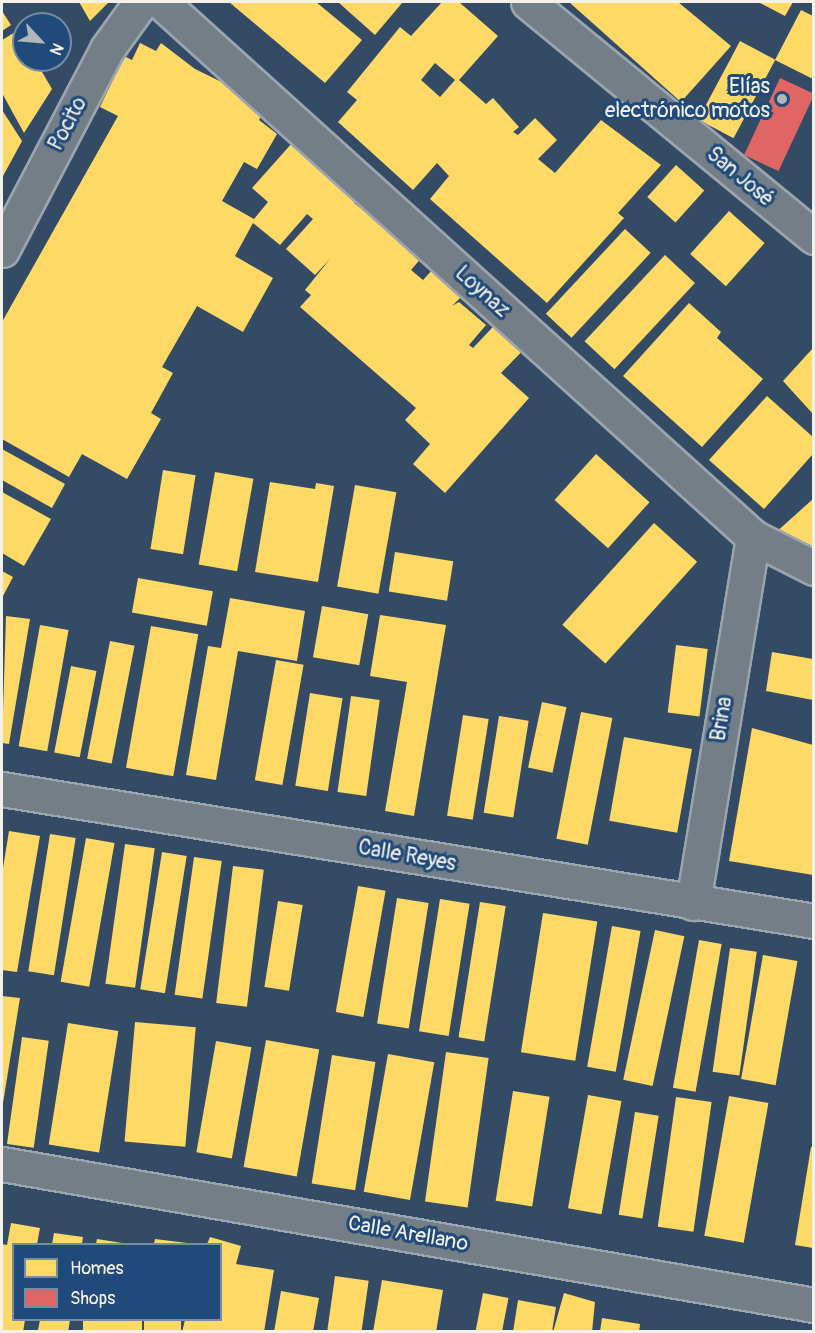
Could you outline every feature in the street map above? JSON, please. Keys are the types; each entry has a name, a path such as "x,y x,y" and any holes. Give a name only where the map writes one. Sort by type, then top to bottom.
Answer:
{"street":[{"name":"Pocito","path":"2,250 107,49 141,2"},
{"name":"Loynaz","path":"161,2 753,537 813,568"},
{"name":"San José","path":"528,2 813,237"},
{"name":"Brina","path":"693,903 753,537"},
{"name":"Calle Reyes","path":"2,789 813,921"},
{"name":"Calle Arellano","path":"2,1164 813,1305"}],"building: Homes":[{"path":"79,2 109,2 90,21"},
{"path":"229,2 316,2 362,40 325,83"},
{"path":"338,2 400,2 402,3 375,35"},
{"path":"442,2 459,2 498,36 459,80 486,104 493,98 519,127 513,132 518,135 535,118 557,140 538,159 555,173 601,120 661,165 618,213 624,218 547,303 430,199 449,176 437,163 413,190 338,122 357,100 347,92 400,27 411,36","holes":["435,63 455,80 440,97 421,80"]},
{"path":"569,2 678,2 731,46 681,102"},
{"path":"758,2 793,2 785,16"},
{"path":"801,10 813,16 813,79 775,60"},
{"path":"2,11 11,25 2,31"},
{"path":"12,34 12,72 42,72 52,89 24,133 2,93 2,40"},
{"path":"740,41 775,60 734,138 698,120"},
{"path":"140,43 156,51 161,43 195,69 267,104 259,120 277,134 257,169 244,162 222,201 254,219 268,202 252,188 301,133 366,188 354,203 423,256 411,270 423,280 435,267 464,294 452,306 459,302 486,325 469,345 473,348 507,312 535,338 501,373 529,398 445,493 413,464 430,444 405,420 416,408 300,307 311,295 305,290 330,259 315,275 286,249 313,219 307,214 280,245 253,223 235,256 273,278 243,332 197,306 162,367 173,373 151,413 161,419 127,479 82,454 69,477 2,439 2,322 118,116 100,107 124,56 132,60"},
{"path":"2,110 22,141 2,178"},
{"path":"676,165 704,190 675,222 647,197"},
{"path":"729,211 765,243 726,286 690,254"},
{"path":"625,229 651,253 571,338 546,314"},
{"path":"665,255 695,283 615,369 585,341"},
{"path":"689,303 721,332 717,338 763,379 702,447 623,376"},
{"path":"813,348 813,414 783,381"},
{"path":"767,396 813,437 813,454 764,509 709,460"},
{"path":"2,449 65,484 52,508 2,480"},
{"path":"596,454 650,502 608,548 555,500"},
{"path":"163,470 196,475 183,554 150,549"},
{"path":"215,472 253,479 237,571 199,565"},
{"path":"270,482 315,489 316,483 334,486 318,582 255,572"},
{"path":"355,485 396,492 378,594 337,586"},
{"path":"2,492 51,519 24,566 2,553"},
{"path":"813,499 813,555 774,534"},
{"path":"654,523 697,562 605,664 562,625"},
{"path":"395,552 453,561 447,601 389,592"},
{"path":"2,571 13,577 2,598"},
{"path":"138,578 213,591 207,626 132,612"},
{"path":"230,598 305,611 297,661 238,651 216,780 186,775 208,646 221,648"},
{"path":"322,606 368,614 359,665 313,657"},
{"path":"380,615 446,625 414,816 385,811 407,682 370,676"},
{"path":"6,616 30,619 9,744 2,743"},
{"path":"40,625 69,630 47,751 19,746"},
{"path":"151,626 198,634 173,776 126,768"},
{"path":"110,641 135,646 112,764 87,759"},
{"path":"676,645 708,649 699,716 668,712"},
{"path":"772,652 813,659 813,700 766,691"},
{"path":"276,660 304,665 282,785 255,780"},
{"path":"71,666 97,671 80,757 54,752"},
{"path":"310,693 343,698 328,791 295,786"},
{"path":"351,696 380,700 366,796 338,792"},
{"path":"542,702 566,707 553,773 528,768"},
{"path":"581,712 612,718 588,845 556,839"},
{"path":"463,715 489,719 473,820 447,816"},
{"path":"499,716 529,721 513,817 484,813"},
{"path":"752,728 813,745 813,875 729,861"},
{"path":"624,737 692,749 677,833 609,821"},
{"path":"9,831 40,836 17,972 2,970 2,874"},
{"path":"50,834 76,838 54,975 28,971"},
{"path":"86,838 115,843 89,987 61,982"},
{"path":"125,844 155,848 135,988 105,984"},
{"path":"162,852 187,856 165,993 140,989"},
{"path":"194,857 222,861 202,999 175,995"},
{"path":"233,866 264,870 247,1007 216,1003"},
{"path":"358,886 386,891 363,1017 336,1012"},
{"path":"397,898 429,903 409,1028 377,1023"},
{"path":"440,899 470,904 449,1036 419,1031"},
{"path":"278,901 303,905 289,991 264,987"},
{"path":"480,902 506,906 484,1041 459,1037"},
{"path":"543,913 597,922 575,1061 521,1052"},
{"path":"612,926 641,931 616,1072 587,1067"},
{"path":"655,930 684,936 653,1086 623,1080"},
{"path":"699,940 722,944 696,1092 673,1088"},
{"path":"730,948 757,952 739,1076 713,1072"},
{"path":"763,955 797,961 776,1085 741,1079"},
{"path":"2,996 20,998 3,1103 2,1103"},
{"path":"135,1022 196,1027 185,1147 125,1142"},
{"path":"68,1023 118,1031 99,1152 49,1144"},
{"path":"22,1037 49,1041 34,1148 7,1144"},
{"path":"266,1040 319,1049 297,1176 244,1167"},
{"path":"216,1041 251,1047 232,1159 196,1152"},
{"path":"446,1052 489,1058 468,1208 425,1202"},
{"path":"388,1054 434,1062 410,1200 364,1192"},
{"path":"332,1055 375,1062 355,1190 312,1183"},
{"path":"513,1091 550,1097 532,1206 496,1201"},
{"path":"588,1095 621,1101 602,1214 568,1208"},
{"path":"729,1096 768,1103 744,1243 704,1236"},
{"path":"676,1097 712,1102 693,1232 658,1227"},
{"path":"635,1112 659,1116 642,1218 619,1215"},
{"path":"811,1147 813,1147 813,1248 795,1245"},
{"path":"11,1223 40,1228 37,1243 12,1243 12,1321 25,1321 23,1332 2,1332 2,1244 7,1245"},
{"path":"54,1233 83,1237 82,1243 52,1243"},
{"path":"210,1237 241,1246 236,1264 274,1270 264,1332 182,1332 185,1321 222,1321 222,1243 207,1243"},
{"path":"97,1239 122,1243 96,1243"},
{"path":"155,1239 187,1243 154,1243"},
{"path":"335,1276 369,1281 361,1332 327,1332"},
{"path":"382,1280 443,1290 436,1332 373,1332"},
{"path":"281,1291 319,1298 313,1332 274,1332"},
{"path":"483,1293 509,1298 502,1332 476,1331"},
{"path":"564,1293 595,1302 592,1332 553,1332"},
{"path":"518,1300 556,1307 552,1332 513,1332"},
{"path":"602,1318 640,1324 639,1332 600,1332"},
{"path":"40,1321 70,1321 68,1332 38,1330"},
{"path":"83,1321 142,1321 142,1332 83,1332"},
{"path":"144,1321 181,1321 181,1332 144,1332"}],"building: Shops":[{"path":"780,78 814,95 779,171 744,155"}],"place":[{"name":"Elías electrónico motos","path":"782,99"}]}
